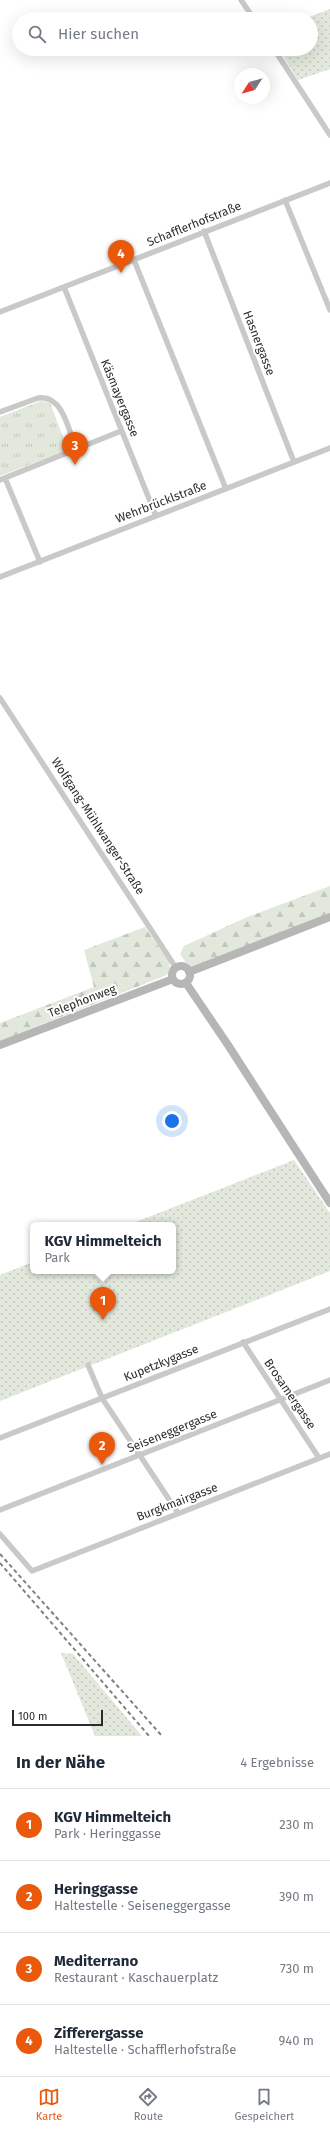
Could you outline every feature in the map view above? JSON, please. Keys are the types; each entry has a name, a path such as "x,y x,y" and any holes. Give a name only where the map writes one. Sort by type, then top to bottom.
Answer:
{"street":[{"path":"241,0 249,12"},
{"path":"279,56 330,135"},
{"name":"Schafflerhofstraße","path":"0,312 330,183"},
{"path":"285,200 330,310"},
{"name":"Hasnergasse","path":"204,231 294,462"},
{"path":"134,260 226,488"},
{"name":"Käsmayergasse","path":"64,287 156,516"},
{"path":"0,412 38,398 44,397 52,399 59,405 76,450"},
{"path":"40,562 3,479 121,431"},
{"name":"Wehrbrücklstraße","path":"0,577 330,448"},
{"name":"Wolfgang-Mühlwanger-Straße","path":"0,698 176,968"},
{"path":"189,972 330,917"},
{"path":"186,983 180,984 173,979 173,971 176,968 183,967 189,972"},
{"path":"186,983 189,978 189,972"},
{"name":"Telephonweg","path":"0,1045 173,979"},
{"path":"186,983 330,1203"},
{"name":"Kupetzkygasse","path":"0,1438 330,1309"},
{"name":"Brosamergasse","path":"243,1342 319,1458"},
{"path":"88,1365 102,1398 178,1513"},
{"name":"Seiseneggergasse","path":"0,1510 330,1380"},
{"name":"Burgkmairgasse","path":"0,1534 32,1571 330,1454"}],"green space":[{"path":"330,9 330,69 298,80 283,56 318,56 318,14"},
{"path":"41,401 50,403 68,450 0,476 0,417"},
{"path":"330,886 330,913 193,967 188,966 180,954 184,946 245,918"},
{"path":"145,927 169,962 170,968 167,975 0,1041 0,1023 94,987 84,950"},
{"path":"294,1160 330,1213 330,1271 0,1401 0,1275 30,1263 30,1274 176,1274 176,1222 136,1222"},
{"path":"61,1653 73,1654 142,1736 95,1736"}],"railway":[{"path":"0,1554 162,1736"},
{"path":"0,1563 149,1736"}],"place":[{"name":"Zifferergasse","path":"121,273"},
{"name":"Mediterrano","path":"75,465"},
{"name":"KGV Himmelteich","path":"103,1320"},
{"name":"Heringgasse","path":"102,1465"}]}
